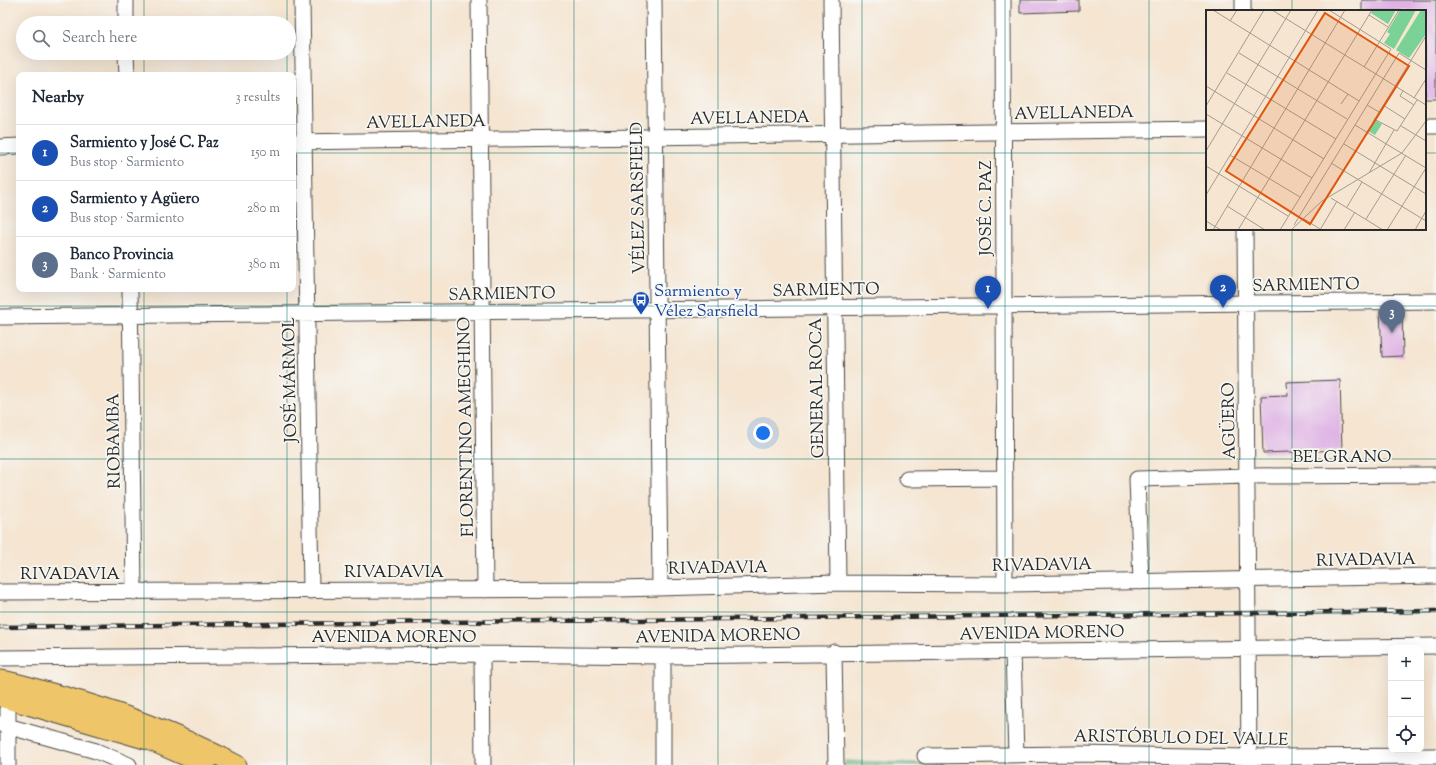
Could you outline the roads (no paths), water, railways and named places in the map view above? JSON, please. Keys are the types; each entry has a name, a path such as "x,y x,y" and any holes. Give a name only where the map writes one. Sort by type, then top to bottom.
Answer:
{"main road":[{"path":"0,680 91,704 151,725 201,746 237,765"},
{"path":"4,698 151,741 206,765"}],"street":[{"path":"126,0 126,16"},
{"name":"JOSÉ MÁRMOL","path":"302,0 299,142 307,314 311,591"},
{"name":"FLORENTINO AMEGHINO","path":"480,0 485,590"},
{"name":"VÉLEZ SARSFIELD","path":"654,0 660,588"},
{"name":"GENERAL ROCA","path":"831,0 838,583"},
{"name":"JOSÉ C. PAZ","path":"1003,0 1005,584"},
{"path":"126,60 127,72"},
{"name":"AVELLANEDA","path":"299,142 1206,129"},
{"path":"0,147 16,146"},
{"name":"AGÜERO","path":"1245,230 1249,580 1249,761"},
{"name":"RIOBAMBA","path":"130,292 134,592"},
{"name":"SARMIENTO","path":"0,317 1436,301"},
{"name":"BELGRANO","path":"1141,582 1137,479 1436,474"},
{"path":"907,478 1005,478"},
{"name":"RIVADAVIA","path":"0,592 485,590 660,588 838,583 1005,584 1436,576"},
{"name":"AVENIDA MORENO","path":"0,658 482,654 663,656 834,652 1013,652 1436,646"},
{"path":"834,652 836,765"},
{"path":"1013,652 1016,755"},
{"path":"482,654 483,765"},
{"path":"663,656 663,765"},
{"path":"4,698 4,725 8,765"},
{"path":"4,725 96,750 129,765"},
{"name":"ARISTÓBULO DEL VALLE","path":"926,756 950,761 1016,755 1076,760 1249,761 1436,756"}],"railway":[{"path":"0,627 1436,611"}],"place":[{"name":"Sarmiento y Agüero","path":"1223,308"},
{"name":"Sarmiento y José C. Paz","path":"988,309"},
{"name":"Sarmiento y Vélez Sarsfield","path":"641,315"},
{"name":"Banco Provincia","path":"1392,333"}]}
